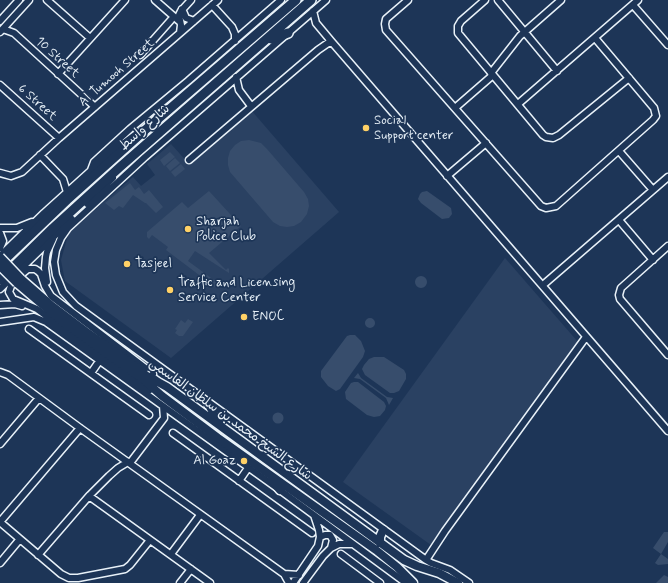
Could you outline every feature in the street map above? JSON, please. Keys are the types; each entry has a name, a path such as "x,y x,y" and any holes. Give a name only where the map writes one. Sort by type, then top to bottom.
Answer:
{"highway":[{"name":"شارع واسط","path":"0,265 67,200 144,131 296,0"},
{"name":"شارع واسط","path":"0,280 50,231 120,167 311,0"},
{"path":"262,43 288,33"}],"main road":[{"name":"شارع الشيخ محمد بن سلطان القاسمي","path":"0,257 19,281 64,323 144,380 162,396 266,473 376,550 397,567 413,583"},
{"name":"شارع الشيخ محمد بن سلطان القاسمي","path":"0,265 67,318 167,387 380,543 408,562 439,573 458,583"},
{"path":"208,403 224,430"},
{"path":"266,473 280,490"},
{"path":"368,534 381,528"},
{"path":"380,543 381,528"}],"street":[{"path":"0,21 19,0"},
{"path":"1,30 29,0"},
{"path":"47,0 90,38"},
{"path":"155,0 179,21"},
{"path":"180,33 181,25 179,15 182,9 191,0"},
{"name":"Al Tumooh Street","path":"0,171 8,175 16,175 22,172 218,0"},
{"path":"91,170 94,162 125,133 235,41 281,0"},
{"path":"0,289 57,233 326,0"},
{"path":"408,0 386,19 385,27 541,206 546,208 556,206 619,151 656,116 654,108 595,38"},
{"path":"485,0 461,21 457,29 459,35 543,135 553,138 559,136 629,78"},
{"path":"498,0 557,70"},
{"path":"455,108 492,74 516,40 561,0"},
{"path":"518,104 638,0"},
{"path":"58,74 121,1"},
{"path":"212,5 232,27 235,34 235,41"},
{"path":"633,5 668,45"},
{"path":"182,9 186,18 194,21"},
{"path":"313,11 316,23 331,42 668,431"},
{"path":"140,55 171,20"},
{"path":"303,20 309,20 316,23"},
{"path":"232,27 246,31"},
{"name":"10 Street","path":"1,30 14,33 95,107"},
{"path":"157,36 165,46"},
{"path":"188,160 319,48 331,42"},
{"path":"236,77 239,90 251,106"},
{"name":"6 Street","path":"0,85 59,138"},
{"path":"225,86 239,90"},
{"path":"0,257 44,213 91,170 124,142 144,131"},
{"path":"447,176 486,143"},
{"path":"619,151 653,190"},
{"path":"40,155 63,179 70,182 78,182"},
{"path":"120,167 111,182 81,212 68,228 61,238 56,250 54,262 57,281 71,302 426,560 450,570 469,583"},
{"path":"543,285 668,177"},
{"path":"63,179 67,192"},
{"path":"0,228 21,227 44,213"},
{"path":"619,220 653,260"},
{"path":"0,233 3,241 0,248"},
{"path":"56,300 47,280 45,262 49,247 57,233"},
{"path":"668,246 621,288 619,295 620,299 668,355"},
{"path":"162,396 152,391 95,352 33,306 13,299 9,292 11,286 25,272 35,269 41,274 47,290 56,300 138,362 167,387"},
{"path":"0,305 19,305 28,307 46,316"},
{"path":"74,314 86,313"},
{"path":"0,322 34,317 42,319 178,416 406,583"},
{"path":"29,329 149,415"},
{"path":"426,560 445,531 586,337"},
{"path":"95,352 100,360"},
{"path":"91,373 100,360"},
{"path":"0,372 8,374 200,515 284,574 289,583"},
{"path":"0,444 39,398"},
{"path":"38,555 89,496 113,471 129,463 162,421 164,414 163,406"},
{"path":"162,421 172,416 178,416"},
{"path":"80,428 0,522 65,577 78,578 125,569 150,540"},
{"path":"172,433 312,533"},
{"path":"239,481 248,468"},
{"path":"89,496 210,583"},
{"path":"171,554 200,515"},
{"path":"293,583 316,551 320,537 314,515"},
{"path":"320,537 330,535 333,540 331,548"},
{"path":"0,563 20,539"},
{"path":"305,581 323,556 331,548 344,544 353,545"},
{"path":"341,554 380,583"},
{"path":"180,583 191,569"},
{"path":"284,574 299,575"}],"shaded area":[{"path":"251,110 339,212 171,358 65,281 61,260 69,232 133,177 141,186 155,175 147,164 171,144 189,164"},
{"path":"249,140 261,143 304,192 308,199 309,206 307,214 301,222 294,226 287,227 280,226 273,222 230,172 228,158 230,151 241,141"},
{"path":"170,152 175,157 164,166 160,160"},
{"path":"175,158 180,163 170,171 166,166"},
{"path":"181,164 185,169 175,177 171,172"},
{"path":"130,183 135,190 139,187 144,194 149,190 163,207 156,213 146,203 133,195 123,208 119,206 114,210 105,203"},
{"path":"209,191 241,226 209,253 226,270 228,268 229,269 229,273 195,251 188,261 218,283 215,287 166,250 168,247 152,235 149,239 147,237 147,232 182,202 188,208"},
{"path":"427,191 451,208 452,214 449,218 442,219 421,203 418,199 420,194"},
{"path":"505,258 578,342 431,545 343,482"},
{"path":"421,276 425,278 427,282 425,286 421,288 417,286 415,282 417,278"},
{"path":"368,318 372,318 374,319 374,327 368,328 365,325 365,321"},
{"path":"188,319 193,322 183,336 179,336 175,333 177,330 175,329 181,320 185,323"},
{"path":"355,335 361,341 365,351 363,357 340,389 336,391 328,386 321,377 321,371 347,336"},
{"path":"374,357 384,357 404,370 406,379 399,391 390,393 365,375 362,369 364,365 369,359"},
{"path":"358,373 361,378 387,397 393,398 389,405 386,398 360,379 354,378"},
{"path":"358,382 384,402 386,406 385,410 380,416 374,417 367,415 346,399 345,392 351,383"},
{"path":"276,413 280,413 282,414 282,422 276,423 273,420 273,416"},
{"path":"664,532 668,532 668,542 661,554 653,548"},
{"path":"661,554 668,559 668,564 658,565 655,563"},
{"path":"664,575 668,577 668,583 656,583"}],"place":[{"name":"Social Support center","path":"366,128"},
{"name":"Sharjah Police Club","path":"188,229"},
{"name":"Tasjeel","path":"127,264"},
{"name":"Traffic and Licensing Service Center","path":"170,290"},
{"name":"ENOC","path":"244,317"},
{"name":"Al Goaz","path":"244,461"}]}
